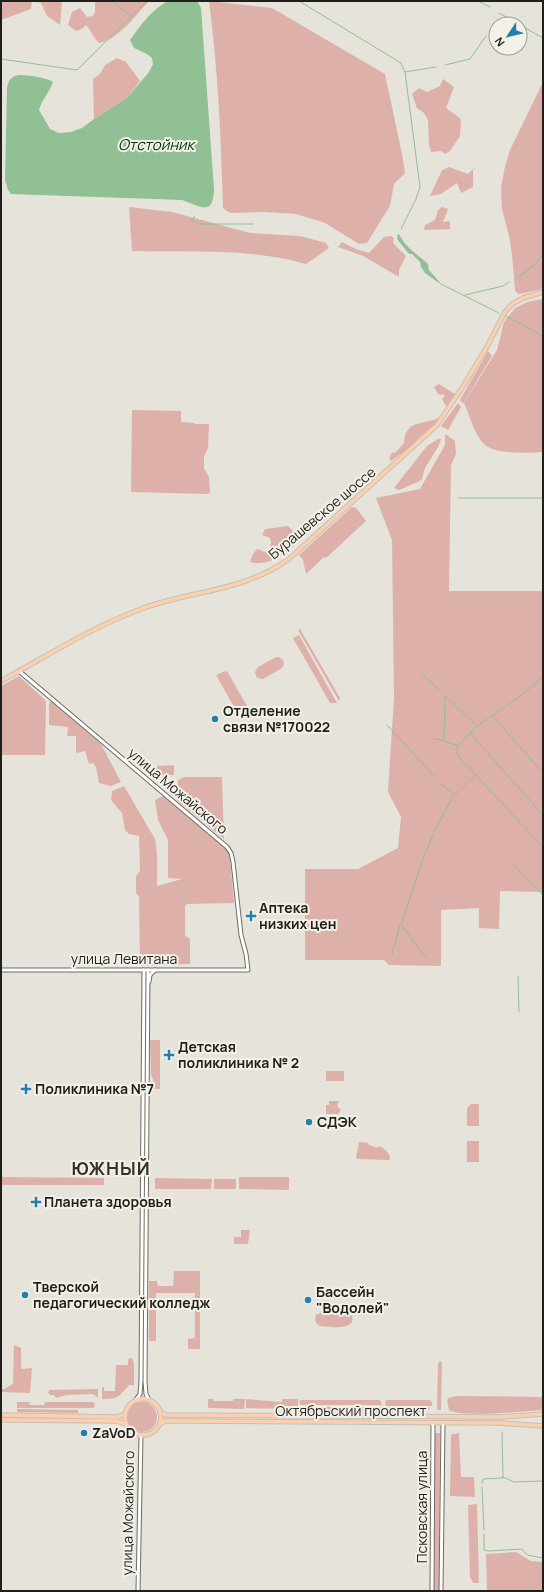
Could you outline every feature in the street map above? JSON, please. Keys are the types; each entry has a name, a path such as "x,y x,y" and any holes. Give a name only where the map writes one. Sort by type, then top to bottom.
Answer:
{"main road":[{"name":"Бурашевское шоссе","path":"1,681 120,617 156,603 243,583 281,565 340,514 437,425 467,381 488,345 504,312 514,303 523,298 543,292"},
{"name":"улица Можайского","path":"19,671 227,847 232,857 241,935 248,970"},
{"name":"улица Левитана","path":"1,970 248,970"},
{"path":"1,1420 117,1421 126,1424 133,1432 141,1435 148,1435 160,1424 160,1412 157,1406 146,1396 145,1387 146,970"},
{"path":"126,1424 125,1414 128,1407 140,1394 141,1382 146,970"},
{"path":"147,992 150,976 155,970"},
{"path":"135,1401 142,1399 149,1400"},
{"name":"Октябрьский проспект","path":"160,1412 177,1415 500,1416 543,1414"},
{"path":"1,1415 117,1417 125,1414"},
{"name":"Октябрьский проспект","path":"160,1424 166,1421 177,1421 500,1423 543,1426"},
{"name":"Псковская улица","path":"432,1591 433,1423"},
{"name":"Псковская улица","path":"441,1591 443,1423"},
{"name":"улица Можайского","path":"138,1591 141,1435"}],"shaded area":[{"path":"1,1 32,1 31,9 1,20"},
{"path":"33,1 62,1 60,25 47,16 41,3"},
{"path":"95,1 149,1 120,32 106,41 99,43 86,25 82,29 76,31 68,25 72,12 80,8 87,17 93,16 95,11"},
{"path":"209,1 272,8 385,74 405,173 394,184 390,206 367,243 359,244 325,223 296,214 265,212 230,213 223,208 219,104"},
{"path":"117,58 126,62 140,81 127,98 94,119 93,79 100,74 105,65"},
{"path":"443,79 454,87 446,108 461,119 460,136 450,151 445,154 441,151 431,152 429,145 428,120 424,113 417,108 412,94 419,88 427,92 440,86"},
{"path":"543,82 543,289 520,294 515,290 512,254 502,209 501,188 510,150"},
{"path":"477,165 473,170 473,187 461,193 457,183 441,194 430,196 442,170 449,167 468,174"},
{"path":"129,207 172,212 250,233 300,236 326,243 329,248 306,264 264,255 242,253 132,251"},
{"path":"442,207 448,209 443,222 449,221 450,229 424,230 425,225 435,220 438,210"},
{"path":"391,236 394,238 393,243 406,256 399,270 399,277 363,256 338,247 342,242 356,249 369,253 384,237"},
{"path":"543,299 543,452 529,453 494,450 488,447 480,439 464,403 497,350 504,322 515,308 527,302"},
{"path":"488,351 492,356 463,404 460,400"},
{"path":"439,384 455,394 449,405 446,406 442,399 445,396 443,394 438,394 434,387"},
{"path":"458,403 461,407 448,430 441,426"},
{"path":"132,410 181,411 181,422 209,424 208,448 204,456 204,468 209,477 210,492 208,494 131,492"},
{"path":"438,418 440,419 418,441 391,461 389,458 392,453 396,452 404,443 407,430 415,424"},
{"path":"445,434 455,441 456,454 451,465 449,591 543,591 543,892 500,891 499,929 479,928 479,908 441,910 441,966 389,965 384,960 305,960 305,869 358,869 398,848 401,817 388,792 394,697 392,540 376,498 420,489 445,445"},
{"path":"438,439 441,439 438,447 425,468 422,479 399,490 394,488 427,446"},
{"path":"352,507 356,508 366,521 326,558 324,557 306,574 303,560 299,555"},
{"path":"288,526 298,536 299,541 283,555 271,561 264,563 250,562 257,549 265,552 270,549 270,538 262,535 265,529"},
{"path":"300,629 340,698 339,701 298,630"},
{"path":"299,635 337,703 330,703 293,638"},
{"path":"276,657 283,660 284,664 282,668 263,679 257,678 255,672 258,667"},
{"path":"227,671 247,706 237,712 216,675"},
{"path":"19,676 46,702 45,755 1,755 1,686"},
{"path":"51,701 101,744 121,782 111,786 99,783 96,767 93,763 89,764 85,751 76,753 76,736 67,736 68,727 49,725 49,704"},
{"path":"174,765 174,775 157,775 157,766"},
{"path":"184,777 222,777 224,839 177,800 178,780"},
{"path":"124,786 155,839 157,854 157,886 182,879 168,878 168,840 158,820 155,800 163,796 223,845 229,853 234,903 187,904 185,906 185,936 190,939 190,964 140,966 139,896 136,893 136,876 140,871 139,836 129,834 125,830 122,813 111,800 112,791"},
{"path":"150,1040 160,1040 160,1089 153,1089 151,1083 154,1083 151,1075"},
{"path":"326,1071 344,1071 344,1081 326,1081"},
{"path":"329,1101 339,1101 337,1106 341,1110 338,1114 326,1114 326,1105 329,1105"},
{"path":"471,1104 479,1104 479,1126 467,1126 467,1108"},
{"path":"467,1141 479,1141 479,1162 467,1162"},
{"path":"359,1142 368,1143 369,1145 378,1148 378,1146 386,1150 389,1154 389,1160 357,1159 356,1157"},
{"path":"1,1177 104,1178 104,1185 1,1185"},
{"path":"239,1177 289,1177 289,1190 239,1189"},
{"path":"155,1178 212,1179 211,1189 155,1189"},
{"path":"214,1179 236,1179 236,1189 214,1189"},
{"path":"241,1230 250,1230 248,1244 234,1244 234,1237 241,1237"},
{"path":"174,1271 200,1271 200,1349 188,1349 188,1339 195,1338 195,1293 156,1293 156,1341 149,1341 149,1281 157,1281 158,1286 173,1286"},
{"path":"346,1312 352,1316 352,1321 350,1324 341,1327 320,1326 315,1320 316,1315 320,1313"},
{"path":"14,1345 21,1348 21,1369 32,1368 30,1393 1,1392 1,1389 13,1384"},
{"path":"132,1358 134,1363 134,1385 129,1385 120,1395 115,1398 102,1399 102,1388 104,1387 104,1391 115,1391 116,1365 128,1365 128,1359"},
{"path":"440,1361 442,1363 441,1410 437,1410 438,1364"},
{"path":"98,1389 98,1398 93,1394 66,1395 56,1398 48,1392 50,1390"},
{"path":"456,1396 543,1397 543,1410 509,1413 466,1414 449,1410 447,1400"},
{"path":"208,1399 213,1399 214,1401 233,1401 233,1399 245,1399 244,1409 208,1408"},
{"path":"246,1399 282,1402 282,1399 298,1399 298,1409 246,1408"},
{"path":"300,1400 380,1400 382,1405 301,1405 299,1403"},
{"path":"386,1400 429,1400 432,1402 432,1406 386,1406"},
{"path":"17,1402 29,1402 30,1405 44,1405 45,1402 93,1402 95,1404 94,1408 17,1408"},
{"path":"142,1402 153,1406 157,1417 153,1428 142,1432 131,1428 127,1417 131,1406"},
{"path":"302,1407 382,1407 382,1411 377,1413 300,1412 299,1409"},
{"path":"385,1407 429,1407 430,1409 421,1412 402,1414 387,1412"},
{"path":"17,1409 78,1410 78,1413 17,1412"},
{"path":"435,1433 440,1433 439,1591 434,1591"},
{"path":"459,1433 461,1477 474,1477 475,1497 450,1496 451,1435"},
{"path":"477,1504 479,1583 473,1583 470,1577 468,1505"},
{"path":"516,1552 531,1561 543,1562 543,1591 487,1591 486,1554"}],"water":[{"name":"Отстойник","path":"168,1 197,1 201,8 214,190 211,204 208,207 200,207 182,200 11,194 5,180 7,88 11,79 16,76 27,75 53,82 39,110 50,129 59,133 71,132 82,128 127,98 149,72 153,64 152,58 134,48 130,40 152,13"},
{"path":"398,234 408,246 428,264 429,270 442,285 425,273 420,262 412,254 409,254 397,239"}],"waterway":[{"path":"112,1 132,17"},
{"path":"1,59 77,70 147,1"},
{"path":"299,1 401,63 405,72 420,187 416,199 401,229"},
{"path":"478,1 490,7"},
{"path":"499,13 504,16"},
{"path":"528,30 543,38"},
{"path":"445,65 470,59 486,36"},
{"path":"405,72 436,67"},
{"path":"195,216 191,220 199,224 253,224"},
{"path":"517,278 533,266 543,255"},
{"path":"465,295 503,286 509,282"},
{"path":"441,284 499,313"},
{"path":"506,316 543,336"},
{"path":"458,498 543,498"},
{"path":"421,673 440,691"},
{"path":"543,677 519,697 477,726 456,748 459,757 543,847"},
{"path":"445,696 476,725"},
{"path":"444,740 445,696"},
{"path":"492,715 543,773"},
{"path":"387,725 434,776"},
{"path":"471,733 543,815"},
{"path":"434,739 458,745"},
{"path":"441,784 456,794 475,775"},
{"path":"435,831 454,794"},
{"path":"425,957 401,924 433,834"},
{"path":"514,865 542,894"},
{"path":"392,954 400,925"},
{"path":"518,976 519,1012"},
{"path":"482,1483 483,1479 503,1478 502,1432"},
{"path":"503,1477 514,1482 543,1481"},
{"path":"482,1487 484,1530"},
{"path":"484,1534 484,1550 522,1549 527,1555 543,1558"}],"place":[{"name":"Отделение связи №170022","path":"215,719"},
{"name":"Аптека низких цен","path":"251,916"},
{"name":"Детская поликлиника № 2","path":"169,1055"},
{"name":"Поликлиника №7","path":"26,1089"},
{"name":"СДЭК","path":"309,1122"},
{"name":"Планета здоровья","path":"36,1202"},
{"name":"Тверской педагогический колледж","path":"25,1295"},
{"name":"Бассейн \"Водолей\"","path":"308,1300"},
{"name":"ZaVoD","path":"84,1433"}],"district":[{"name":"ЮЖНЫЙ","path":"111,1169"}]}
